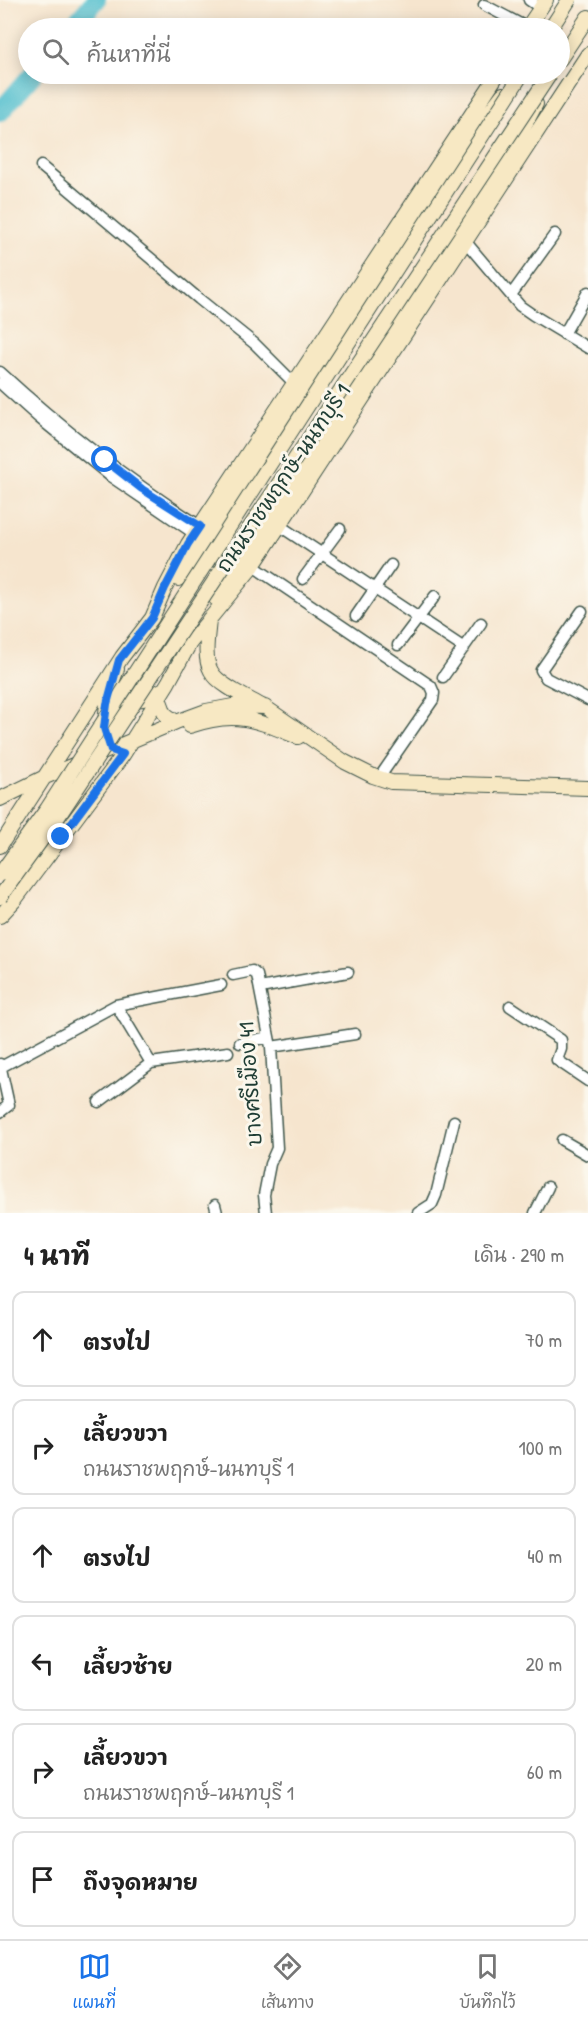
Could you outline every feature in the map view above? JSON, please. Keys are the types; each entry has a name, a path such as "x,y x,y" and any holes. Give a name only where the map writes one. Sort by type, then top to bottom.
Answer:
{"main road":[{"path":"557,18 569,0"},
{"path":"532,18 539,3"},
{"path":"570,42 588,17"},
{"name":"ถนนราชพฤกษ์-นนทบุรี 1","path":"570,81 588,54"},
{"name":"ถนนราชพฤกษ์-นนทบุรี 1","path":"0,846 119,660 152,618 165,588 197,530 491,84"},
{"path":"152,618 257,463 460,150 512,84"},
{"name":"ถนนราชพฤกษ์-นนทบุรี 1","path":"0,874 53,799 514,84"},
{"name":"ถนนราชพฤกษ์-นนทบุรี 1","path":"0,897 58,817 544,84"},
{"path":"190,643 223,587 293,485 506,160 546,84"},
{"name":"ถนนราชพฤกษ์-นนทบุรี 1","path":"0,916 14,901 61,837 117,752 131,742 190,643 253,566 568,84"},
{"path":"209,619 207,657 210,671 217,680 265,707 345,762 379,778 391,782 425,784 588,788"},
{"path":"117,752 104,728 107,704 119,660"},
{"path":"112,684 122,695 133,700 148,699 161,694 165,714 176,722"},
{"path":"131,742 206,711 233,706 265,707"},
{"path":"0,801 45,777 210,719 255,720 323,747"},
{"path":"0,801 37,790 117,752"},
{"path":"25,809 39,808 52,814 58,823 61,837"}],"street":[{"path":"484,5 508,18"},
{"path":"41,166 255,344 294,383"},
{"path":"512,295 555,234"},
{"path":"465,241 520,306 588,348"},
{"path":"564,334 588,292"},
{"path":"0,372 80,441 197,530"},
{"path":"0,383 110,476 197,530"},
{"path":"280,526 464,648"},
{"path":"303,579 340,529"},
{"path":"356,616 391,565"},
{"path":"253,566 431,686 434,693 433,700 379,778"},
{"path":"398,645 435,596"},
{"path":"582,611 542,670 546,678 588,700"},
{"path":"443,677 481,623"},
{"path":"233,975 255,972 260,988 348,972"},
{"path":"0,1112 9,1105 1,1065 116,1005 221,985"},
{"name":"บางศรีเมือง 41","path":"260,988 270,1042 277,1148 270,1164 264,1196 266,1213"},
{"path":"116,1005 151,1063"},
{"path":"510,1006 561,1040 562,1045 557,1060 588,1081"},
{"path":"240,1043 356,1034"},
{"path":"99,1102 151,1063 228,1052"},
{"path":"418,1213 432,1204 436,1196 454,1120"},
{"path":"562,1140 588,1155"},
{"path":"535,1213 548,1187"}],"waterway":[{"path":"81,18 96,0"},
{"path":"0,112 24,84"}],"route":[{"path":"61,837 123,754 111,750 104,728 107,704 119,660 152,618 165,588 200,526 142,489 105,460"}]}
